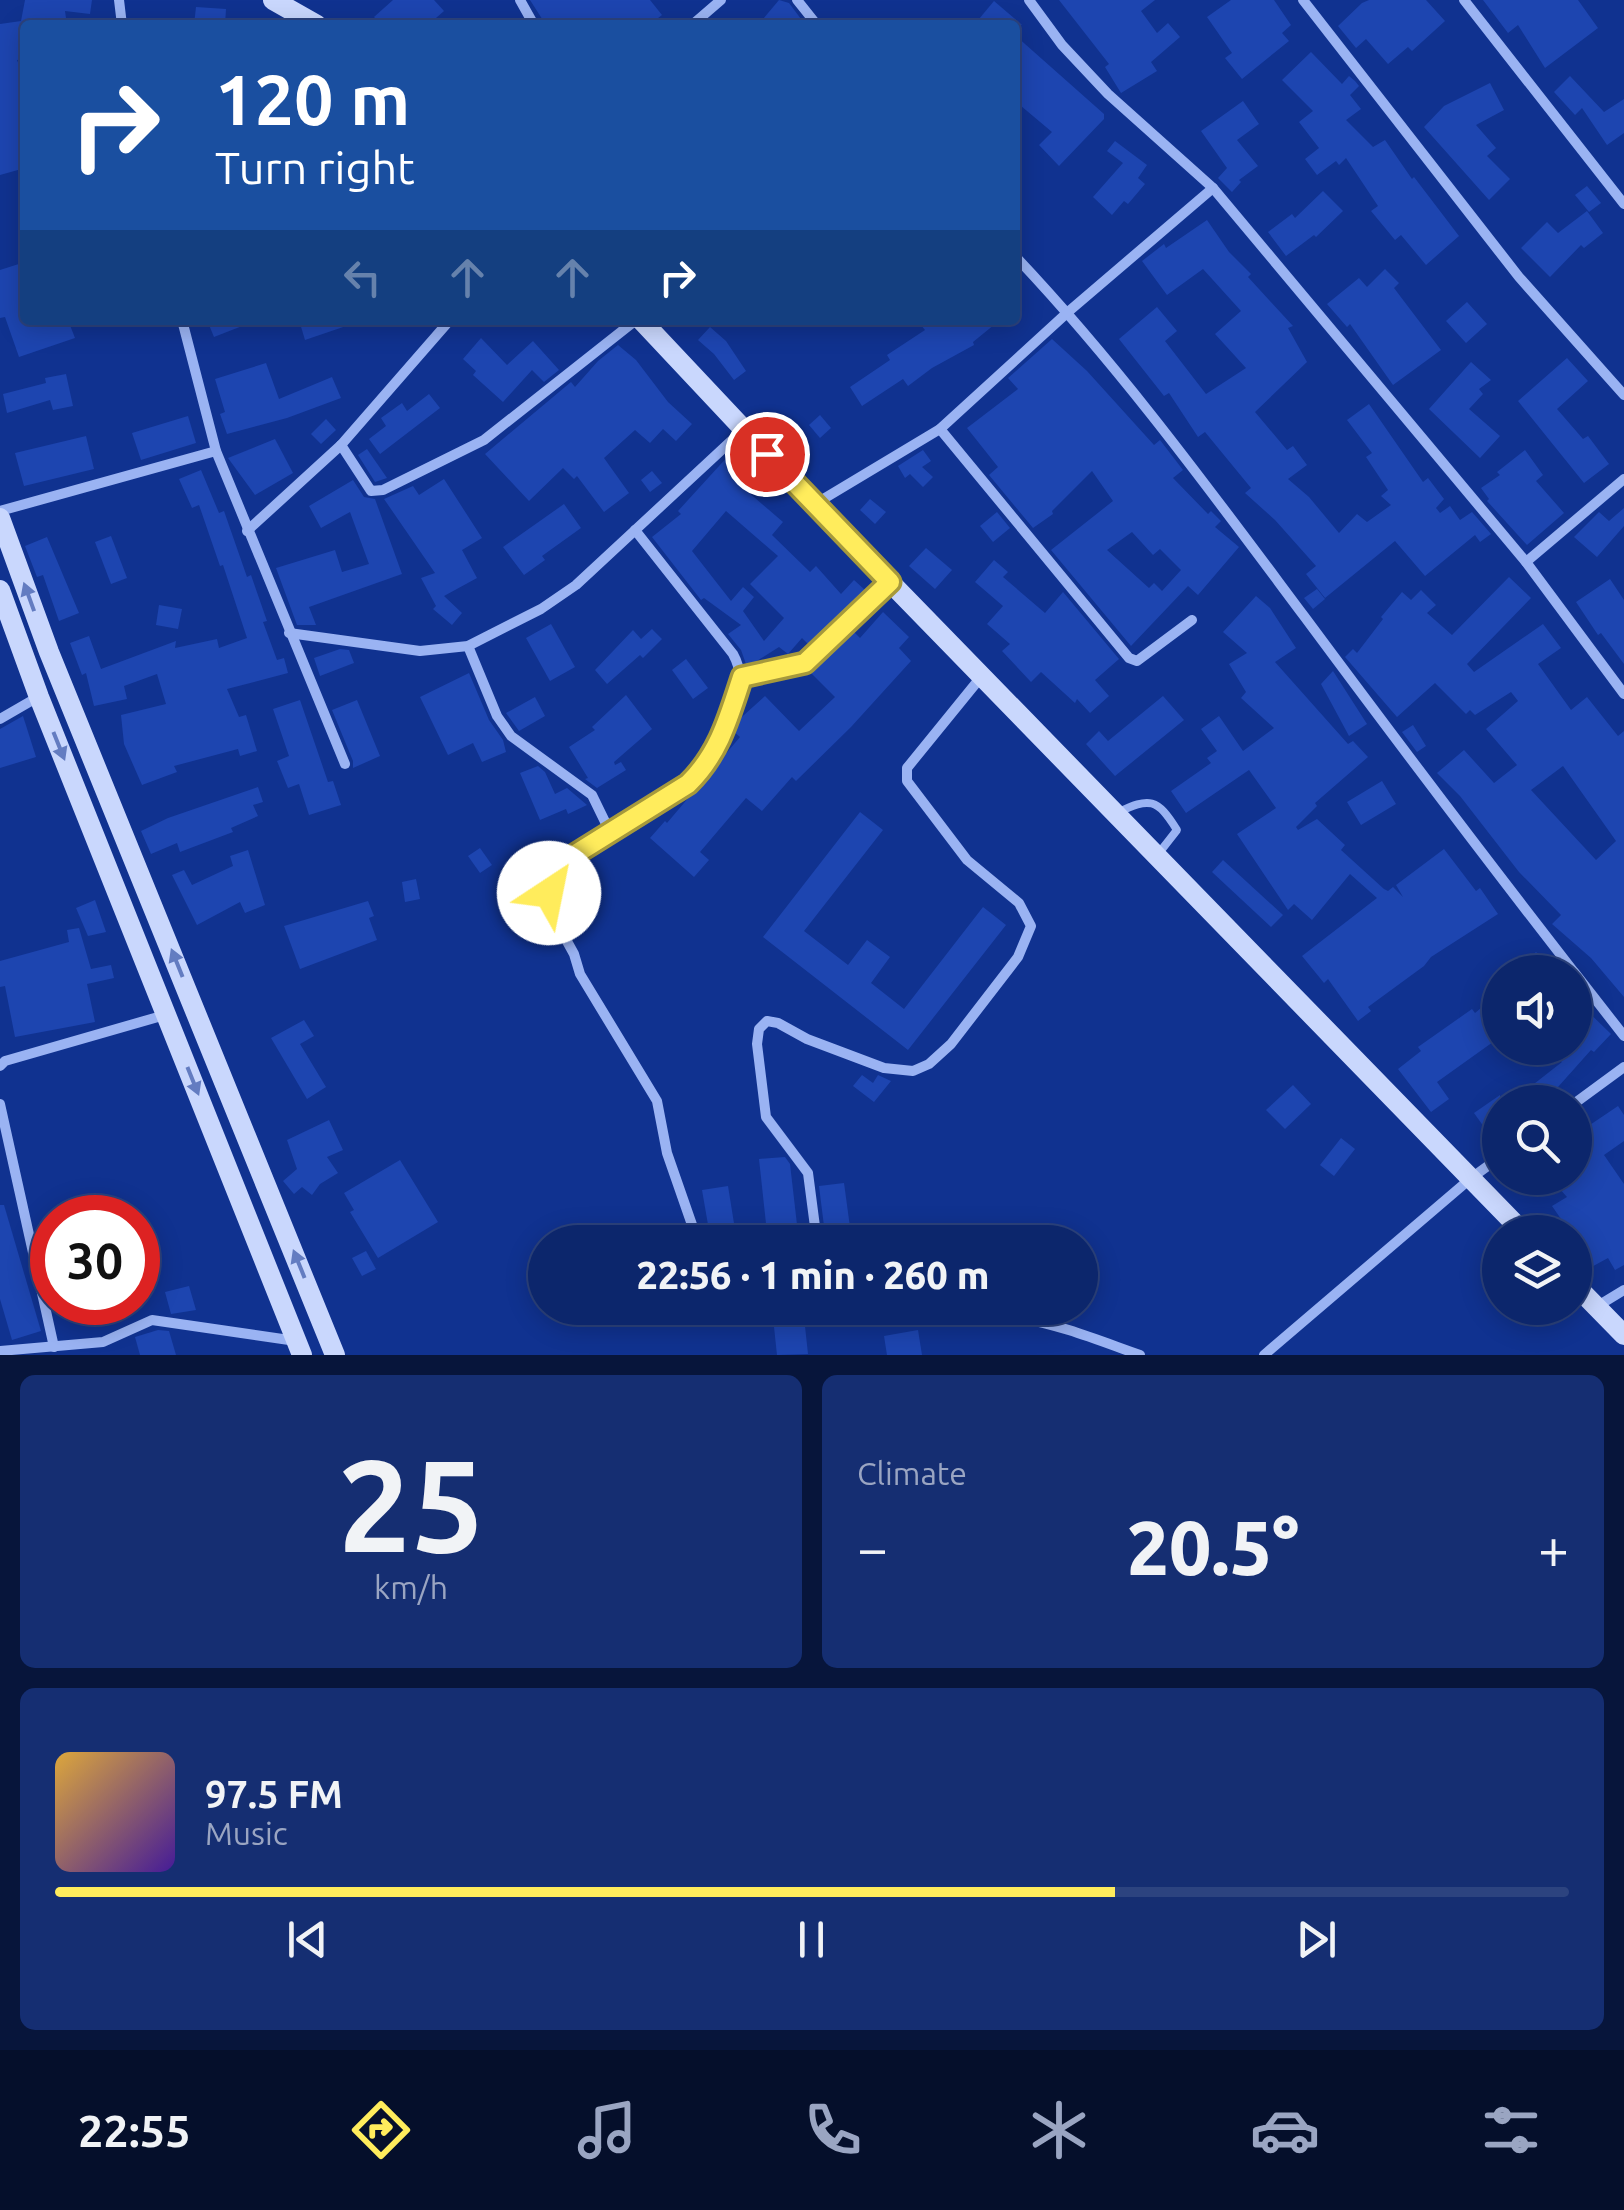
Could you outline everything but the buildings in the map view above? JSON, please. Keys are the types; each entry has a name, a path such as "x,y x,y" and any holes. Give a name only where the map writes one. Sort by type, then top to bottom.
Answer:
{"main road":[{"path":"273,0 308,20"},
{"path":"643,325 1506,1215"},
{"path":"0,515 49,652 335,1355"},
{"path":"0,590 39,697 300,1348"},
{"path":"28,666 49,652"},
{"path":"1592,1303 1624,1335"}],"street":[{"path":"698,20 721,0"},
{"path":"797,0 813,20"},
{"path":"1029,0 1062,45 1108,94 1213,188 1526,562 1624,694"},
{"path":"1302,0 1519,276 1624,395"},
{"path":"1464,0 1624,204"},
{"path":"814,504 940,428 1213,188"},
{"path":"1020,261 1068,312 1193,467 1561,955"},
{"path":"183,325 216,452 345,764"},
{"path":"247,531 341,445 446,325"},
{"path":"341,445 371,491 384,490 484,440 632,325"},
{"path":"940,428 1129,658 1137,661 1192,620"},
{"path":"290,633 420,651 468,646 541,610 576,585 744,429"},
{"path":"0,515 216,452"},
{"path":"1526,562 1624,478"},
{"path":"635,530 734,654 742,677 722,736 701,772 566,860 546,905 574,954 580,974 657,1100 667,1153 692,1225"},
{"path":"742,677 805,663 890,582"},
{"path":"300,649 319,638"},
{"path":"468,646 497,716 512,736 592,794 610,832"},
{"path":"815,1225 808,1173 766,1117 757,1044 759,1028 767,1021 778,1023 807,1039 884,1068 912,1072 929,1064 951,1044 1018,957 1031,926 1020,903 966,860 907,781 907,768 982,676"},
{"path":"0,718 39,697"},
{"path":"1592,995 1624,1036"},
{"path":"0,1066 5,1060 166,1015"},
{"path":"1592,1090 1624,1067"},
{"path":"0,1104 54,1347"},
{"path":"1264,1355 1482,1170"},
{"path":"1596,1307 1624,1290"},
{"path":"0,1351 102,1349 152,1320 300,1348"},
{"path":"1051,1325 1140,1355"}],"lane":[{"path":"1118,813 1142,800 1153,801 1168,816 1177,830 1158,855"}],"route":[{"path":"549,893 566,860 701,772 722,736 742,677 805,663 890,582 767,454"}]}
